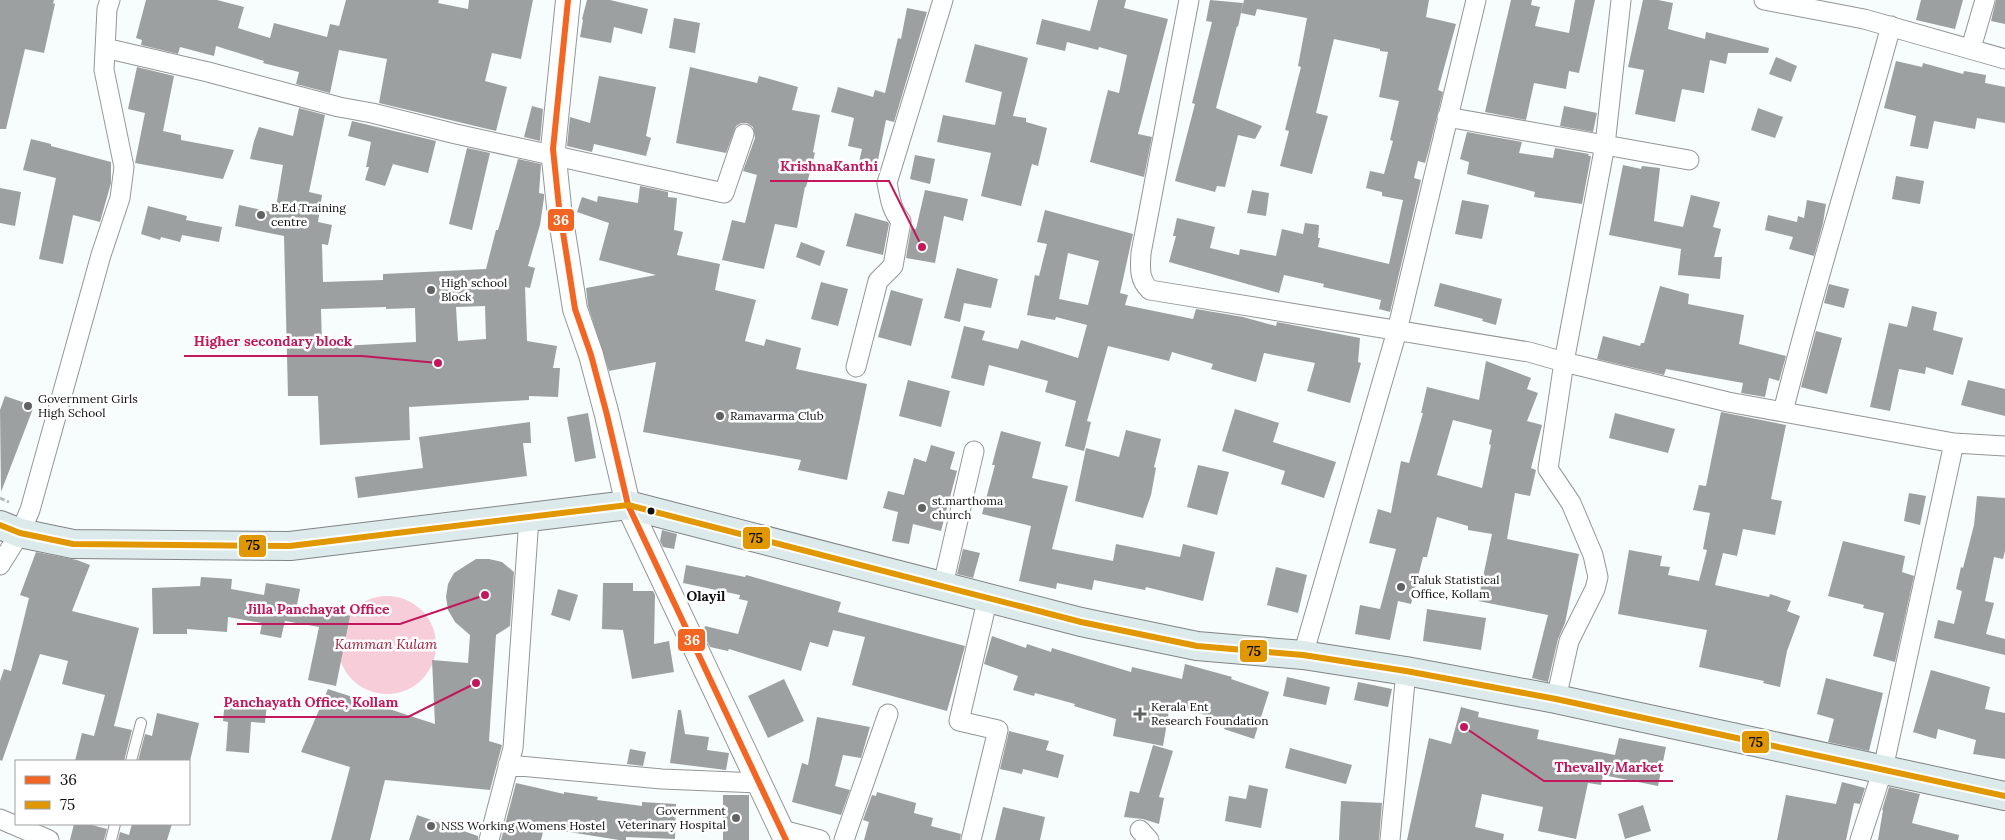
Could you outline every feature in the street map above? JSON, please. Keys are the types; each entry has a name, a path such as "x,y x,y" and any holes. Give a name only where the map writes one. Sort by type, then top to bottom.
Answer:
{"main road":[{"path":"10,529 73,544 290,546 628,505 1081,622 1197,646 1303,655 1556,698 2005,796"}],"street":[{"path":"0,565 10,529 30,510 101,255 120,198 124,168 104,70 110,0"},
{"path":"568,0 553,149 561,226 575,309 594,364 628,505 784,835 820,840"},
{"path":"856,367 878,282 893,266 901,221 890,202 887,183 943,0"},
{"path":"1189,0 1140,266 1143,284 1150,290 1529,352 1728,402 1954,443 2005,446"},
{"path":"1303,655 1397,331 1476,0"},
{"path":"1556,698 1569,640 1595,589 1598,577 1593,555 1571,503 1548,470 1564,362 1605,145 1621,0"},
{"path":"1764,0 1864,19 2005,59"},
{"path":"1971,48 1985,0"},
{"path":"1783,412 1806,320 1859,143 1891,26"},
{"path":"105,48 208,72 419,126 724,193 744,134"},
{"path":"1448,117 1688,160"},
{"path":"1860,840 1883,769 1954,443"},
{"path":"943,586 974,451"},
{"path":"489,840 513,748 529,518"},
{"path":"971,840 998,730 959,720 988,597"},
{"path":"1390,840 1406,671"},
{"path":"844,840 888,714"},
{"path":"508,765 662,779 759,783"},
{"path":"0,819 49,840"}],"lane":[{"path":"131,760 141,723"},
{"path":"111,840 115,825"}],"water":[{"name":"Kamman Kulam","path":"387,596 406,600 422,610 432,626 436,645 432,664 422,680 406,690 387,694 368,690 352,680 342,664 338,645 342,626 352,610 368,600"}],"building":[{"path":"0,0 54,0 53,3 55,4 44,53 25,49 6,129 0,129"},
{"path":"146,0 217,0 244,7 238,28 270,38 274,23 327,37 330,24 339,26 346,0 439,0 438,3 468,9 469,0 533,0 521,59 492,53 485,81 507,87 496,131 379,103 387,59 339,50 330,93 296,84 299,72 263,63 264,61 216,46 214,56 180,47 178,54 141,45 142,40 136,38"},
{"path":"587,0 610,0 648,9 642,34 614,27 611,43 580,37"},
{"path":"1098,0 1126,0 1124,8 1168,19 1138,134 1152,137 1144,177 1090,162 1108,90 1119,93 1127,55 1099,47 1098,50 1067,42 1065,51 1036,44 1042,19 1090,31"},
{"path":"1210,0 1243,3 1216,108 1262,126 1255,139 1238,135 1225,187 1217,186 1215,192 1175,181 1195,104 1192,103 1212,22 1206,21"},
{"path":"1244,0 1429,0 1426,17 1456,24 1438,90 1443,92 1429,149 1425,163 1418,161 1414,178 1421,180 1390,312 1379,309 1381,300 1323,287 1324,284 1284,275 1279,293 1169,262 1176,236 1173,236 1177,218 1215,227 1210,248 1239,255 1240,249 1276,256 1282,229 1303,234 1305,223 1319,225 1318,238 1320,238 1318,247 1389,264 1403,200 1382,196 1382,192 1366,188 1370,171 1384,174 1393,141 1390,140 1399,101 1379,97 1388,52 1334,39 1316,113 1328,116 1312,174 1280,166 1289,131 1285,130 1301,67 1298,66 1307,18 1257,9 1255,16 1241,13"},
{"path":"1511,0 1532,0 1531,5 1540,7 1535,26 1569,33 1575,0 1595,0 1579,73 1569,71 1566,89 1534,83 1526,120 1485,112"},
{"path":"1643,0 1673,3 1668,29 1705,39 1706,32 1769,48 1768,53 1728,53 1726,64 1710,60 1704,93 1682,89 1675,122 1635,114 1644,70 1628,67"},
{"path":"1921,0 1963,0 1955,29 1916,20"},
{"path":"1996,0 2005,0 2005,24 1991,21"},
{"path":"907,8 927,12 894,122 886,120 877,165 859,162 862,149 848,146 854,118 831,112 838,87 873,97 875,90 885,93 898,38 901,39"},
{"path":"674,18 700,23 695,53 669,48"},
{"path":"975,44 1028,58 1013,116 1026,118 1026,122 1047,128 1038,166 1032,164 1021,206 981,196 991,153 937,142 943,115 995,125 1002,92 965,82"},
{"path":"1776,57 1797,66 1791,82 1769,74"},
{"path":"1896,61 1922,67 1923,63 1963,74 1964,71 1986,75 1985,83 2005,87 2005,123 1977,118 1975,129 1934,121 1928,149 1910,146 1916,116 1884,108"},
{"path":"137,67 174,76 163,131 181,135 181,140 234,150 223,179 135,163 145,113 128,109"},
{"path":"690,67 757,83 759,76 798,87 792,110 820,115 813,152 815,153 805,187 797,228 775,224 764,269 722,260 732,220 745,223 757,175 743,171 755,138 753,127 747,123 741,123 736,126 726,153 676,143"},
{"path":"599,76 656,87 646,136 651,138 646,156 594,144 592,152 567,146 570,117 590,123"},
{"path":"532,106 543,109 540,141 524,137"},
{"path":"1564,106 1597,113 1593,132 1560,126"},
{"path":"299,108 325,115 309,192 322,195 318,222 332,225 328,245 322,244 323,282 383,280 383,274 486,269 518,159 541,164 539,193 544,194 544,198 540,225 528,266 535,268 530,288 525,287 527,341 557,346 553,368 560,368 558,397 529,396 529,400 409,407 410,440 320,445 318,396 288,396 284,236 235,226 239,205 275,213 283,165 250,159 259,127 293,136","holes":["485,306 486,339 458,341 456,307","386,307 386,309 415,308 416,342 322,347 321,309"]},
{"path":"1758,108 1783,117 1775,138 1751,130"},
{"path":"352,121 436,141 428,173 393,164 385,186 365,180 369,167 366,167 371,142 348,136"},
{"path":"1467,132 1522,142 1519,153 1553,158 1555,148 1589,154 1588,156 1591,156 1582,204 1534,197 1535,192 1467,174 1469,162 1460,159"},
{"path":"31,139 111,162 111,183 100,222 73,215 63,264 39,259 56,178 23,170"},
{"path":"467,148 490,153 472,230 449,224"},
{"path":"915,155 935,159 930,184 910,179"},
{"path":"1623,165 1641,169 1642,166 1660,168 1654,221 1683,227 1691,195 1720,202 1713,227 1721,229 1714,257 1722,257 1720,279 1678,275 1681,249 1609,235"},
{"path":"1896,176 1924,181 1920,204 1892,199"},
{"path":"640,186 668,192 668,197 677,198 674,230 683,232 677,255 720,264 715,290 756,300 745,341 764,346 766,339 801,348 796,369 867,384 847,480 798,470 801,460 643,432 656,362 609,371 588,306 586,288 656,275 599,260 609,223 577,212 582,197 597,202 598,196 638,203"},
{"path":"0,188 21,192 15,226 0,223"},
{"path":"925,190 968,199 963,221 944,216 935,263 906,258 911,228 916,229"},
{"path":"1252,190 1269,193 1266,216 1247,213"},
{"path":"1462,200 1489,205 1482,239 1455,234"},
{"path":"1807,200 1826,204 1814,256 1789,249 1793,237 1765,230 1768,215 1797,222 1798,216 1804,218"},
{"path":"148,206 187,216 186,220 222,227 219,242 182,235 180,242 161,237 160,240 141,234"},
{"path":"1045,210 1133,234 1120,293 1128,295 1125,305 1193,319 1196,309 1243,317 1276,326 1277,322 1360,338 1358,362 1361,363 1350,403 1307,391 1315,363 1264,353 1256,382 1211,369 1213,364 1172,352 1169,361 1108,346 1087,421 1091,422 1084,451 1065,446 1076,401 1045,392 1048,381 989,365 984,386 951,378 964,326 985,331 982,340 1018,349 1021,340 1078,358 1087,325 1056,317 1055,320 1027,315 1035,275 1039,276 1047,244 1037,242","holes":["1068,253 1099,261 1088,305 1059,299"]},
{"path":"855,213 888,222 883,255 846,246"},
{"path":"801,242 825,251 820,266 796,257"},
{"path":"957,268 998,279 991,308 964,303 960,322 944,318"},
{"path":"821,282 848,289 838,326 811,319"},
{"path":"1440,283 1502,299 1496,325 1482,321 1483,319 1434,306"},
{"path":"1829,284 1849,289 1844,308 1824,303"},
{"path":"1660,286 1689,294 1688,304 1744,315 1739,344 1786,356 1779,381 1769,378 1765,397 1741,393 1743,383 1666,369 1664,375 1597,359 1603,336 1640,346 1641,343 1644,343"},
{"path":"891,290 923,299 911,346 878,337"},
{"path":"1912,306 1937,312 1933,330 1963,338 1953,375 1926,367 1925,374 1899,369 1890,411 1870,407 1889,323 1907,327"},
{"path":"1816,331 1842,338 1827,394 1801,387"},
{"path":"1486,361 1531,378 1527,389 1538,393 1527,421 1542,425 1531,468 1536,470 1530,496 1515,493 1507,539 1579,554 1565,623 1558,639 1548,682 1532,678 1548,615 1478,601 1492,534 1468,530 1468,526 1437,517 1427,557 1423,557 1411,604 1398,601 1390,640 1355,634 1360,605 1380,609 1396,549 1369,543 1378,509 1391,513 1401,461 1409,463 1423,413 1421,413 1427,387 1479,400","holes":["1453,420 1492,430 1489,444 1491,445 1482,488 1437,475"]},
{"path":"908,380 950,391 941,427 899,416"},
{"path":"1968,380 2005,389 2005,416 1961,405"},
{"path":"5,396 34,406 1,492 0,410"},
{"path":"1235,409 1279,423 1273,442 1336,462 1324,498 1281,484 1285,471 1222,451"},
{"path":"1721,412 1786,425 1771,499 1782,501 1775,535 1743,529 1737,556 1723,553 1715,585 1769,597 1770,594 1791,601 1787,611 1800,616 1787,651 1780,687 1763,683 1764,681 1699,667 1707,630 1618,614 1629,550 1662,556 1660,566 1670,567 1668,575 1699,581 1707,550 1703,549 1710,513 1693,510 1699,485 1706,486"},
{"path":"588,413 596,458 575,462 567,417"},
{"path":"1615,413 1675,429 1668,453 1609,438"},
{"path":"530,422 531,443 523,443 527,476 358,498 355,477 423,468 419,437"},
{"path":"1126,430 1161,439 1154,467 1156,468 1151,495 1143,518 1075,501 1086,448 1119,457"},
{"path":"1001,431 1041,442 1032,478 1068,486 1052,549 1113,561 1116,544 1180,557 1183,544 1215,552 1203,601 1146,587 1145,590 1094,580 1092,590 1057,583 1056,589 1019,581 1031,526 982,514 995,465 992,465"},
{"path":"931,445 955,452 950,469 957,471 941,531 913,524 909,544 892,541 898,512 883,508 888,491 904,495 914,458 926,462"},
{"path":"1198,465 1229,472 1217,515 1187,507"},
{"path":"1909,493 1926,496 1920,525 1904,521"},
{"path":"1977,496 2005,498 2005,551 2003,559 1994,557 1985,601 1994,603 1986,634 2005,639 2005,655 1934,638 1938,620 1954,624 1962,591 1956,589 1974,525"},
{"path":"662,530 677,534 674,549 663,547 660,541"},
{"path":"1843,541 1905,556 1902,572 1914,576 1895,662 1873,656 1884,613 1863,608 1864,605 1828,596"},
{"path":"963,549 980,553 973,578 957,574"},
{"path":"36,552 77,560 90,565 72,611 139,628 114,726 132,730 124,760 75,760 82,733 94,736 105,695 62,684 68,661 40,654 2,761 0,760 0,681 4,669 11,671 29,598 20,595"},
{"path":"476,559 502,562 514,572 510,626 496,635 489,741 502,745 490,790 385,780 370,840 331,840 350,767 301,752 328,689 435,724 432,660 468,663 470,635 455,622 448,610 446,597 448,584 454,573"},
{"path":"686,565 745,577 746,575 841,602 838,612 965,646 947,711 852,685 865,637 833,630 828,647 810,642 801,671 729,649 728,651 710,647 703,633 705,626 738,634 748,601 739,599 740,595 683,583"},
{"path":"1276,567 1307,575 1298,613 1267,605"},
{"path":"201,577 232,579 231,589 264,595 266,583 300,589 297,605 350,616 336,686 308,680 319,627 285,621 281,638 260,634 262,623 228,617 227,632 187,629 187,634 153,634 152,588 200,586"},
{"path":"603,583 633,583 633,591 653,591 655,595 654,644 669,641 674,672 632,679 623,630 602,629"},
{"path":"558,589 578,595 570,621 551,615"},
{"path":"1427,609 1486,618 1481,650 1423,641"},
{"path":"992,636 1026,648 1027,644 1051,652 1052,648 1131,672 1132,667 1182,679 1185,664 1232,677 1231,679 1269,692 1254,739 1224,729 1227,721 1170,705 1163,746 1113,736 1116,719 1074,706 1075,704 1035,693 1034,696 1013,690 1018,676 984,664"},
{"path":"1931,670 1990,687 1985,709 2005,713 2005,759 1973,754 1976,740 1938,729 1936,739 1913,732"},
{"path":"1287,677 1330,687 1326,705 1283,696"},
{"path":"1826,678 1883,693 1869,751 1828,742 1834,719 1817,714"},
{"path":"784,679 804,721 768,738 748,696"},
{"path":"1358,682 1392,689 1388,707 1354,700"},
{"path":"225,700 267,703 265,723 251,722 249,753 226,751 228,722 223,721"},
{"path":"1461,707 1479,712 1478,717 1539,730 1537,739 1615,755 1619,738 1666,747 1658,786 1603,775 1601,785 1588,783 1576,839 1538,831 1543,807 1482,794 1475,827 1504,834 1503,840 1407,840 1429,738 1451,744"},
{"path":"678,710 681,710 685,734 709,737 707,750 729,753 726,770 670,763"},
{"path":"157,713 199,723 190,761 138,760 145,734 152,736"},
{"path":"817,717 870,727 861,758 843,755 835,786 850,790 841,815 792,802 802,763 808,765"},
{"path":"1009,731 1049,741 1046,750 1064,755 1058,778 1023,769 1022,774 1000,769"},
{"path":"1153,745 1173,751 1159,797 1164,798 1159,824 1143,819 1124,817 1130,791 1139,793"},
{"path":"1290,748 1352,765 1346,784 1285,768"},
{"path":"630,749 646,752 643,766 627,764"},
{"path":"1842,782 1865,788 1860,804 1854,803 1846,840 1777,840 1786,795 1836,804"},
{"path":"516,783 564,794 564,792 598,797 597,800 642,806 642,802 676,804 675,839 626,837 626,840 619,840 544,828 541,840 501,840"},
{"path":"1249,785 1268,789 1261,828 1225,821 1229,796 1246,799"},
{"path":"1889,787 1920,794 1912,823 1959,835 1958,840 1878,840 1882,810"},
{"path":"877,792 916,803 914,813 933,818 931,826 961,834 960,840 864,840 869,822 863,820 872,795 876,796"},
{"name":"Government Veterinary Hospital","path":"723,795 749,795 749,840 723,840"},
{"path":"1341,801 1382,803 1379,840 1339,840"},
{"path":"1643,805 1651,831 1625,839 1618,814"},
{"path":"1003,807 1045,817 1040,840 995,840"},
{"name":"NSS Working Womens Hostel","path":"417,815 478,836 478,840 409,840"},
{"path":"74,825 92,825 107,829 104,840 70,840"},
{"path":"132,825 172,825 167,840 118,840 120,832 129,835"}],"transit line":[{"name":"36","path":"568,0 553,149 559,207 575,309 591,355 628,505 786,840"},
{"name":"75","path":"0,525 20,533 73,544 290,546 628,505 1081,622 1197,646 1303,655 1406,671 1556,699 2005,796"}],"place":[{"name":"B.Ed Training centre","path":"261,215"},
{"name":"KrishnaKanthi","path":"922,247"},
{"name":"High school Block","path":"431,290"},
{"name":"Higher secondary block","path":"438,363"},
{"name":"Government Girls High School","path":"28,406"},
{"name":"Ramavarma Club","path":"720,416"},
{"name":"st.marthoma church","path":"922,508"},
{"name":"Taluk Statistical Office, Kollam","path":"1401,587"},
{"name":"Jilla Panchayat Office","path":"485,595"},
{"name":"Panchayath Office, Kollam","path":"476,683"},
{"name":"Kerala Ent Research Foundation","path":"1140,714"},
{"name":"Thevally Market","path":"1464,727"},
{"name":"Government Veterinary Hospital","path":"736,818"},
{"name":"NSS Working Womens Hostel","path":"431,826"}],"district":[{"name":"Olayil","path":"706,596"}]}
